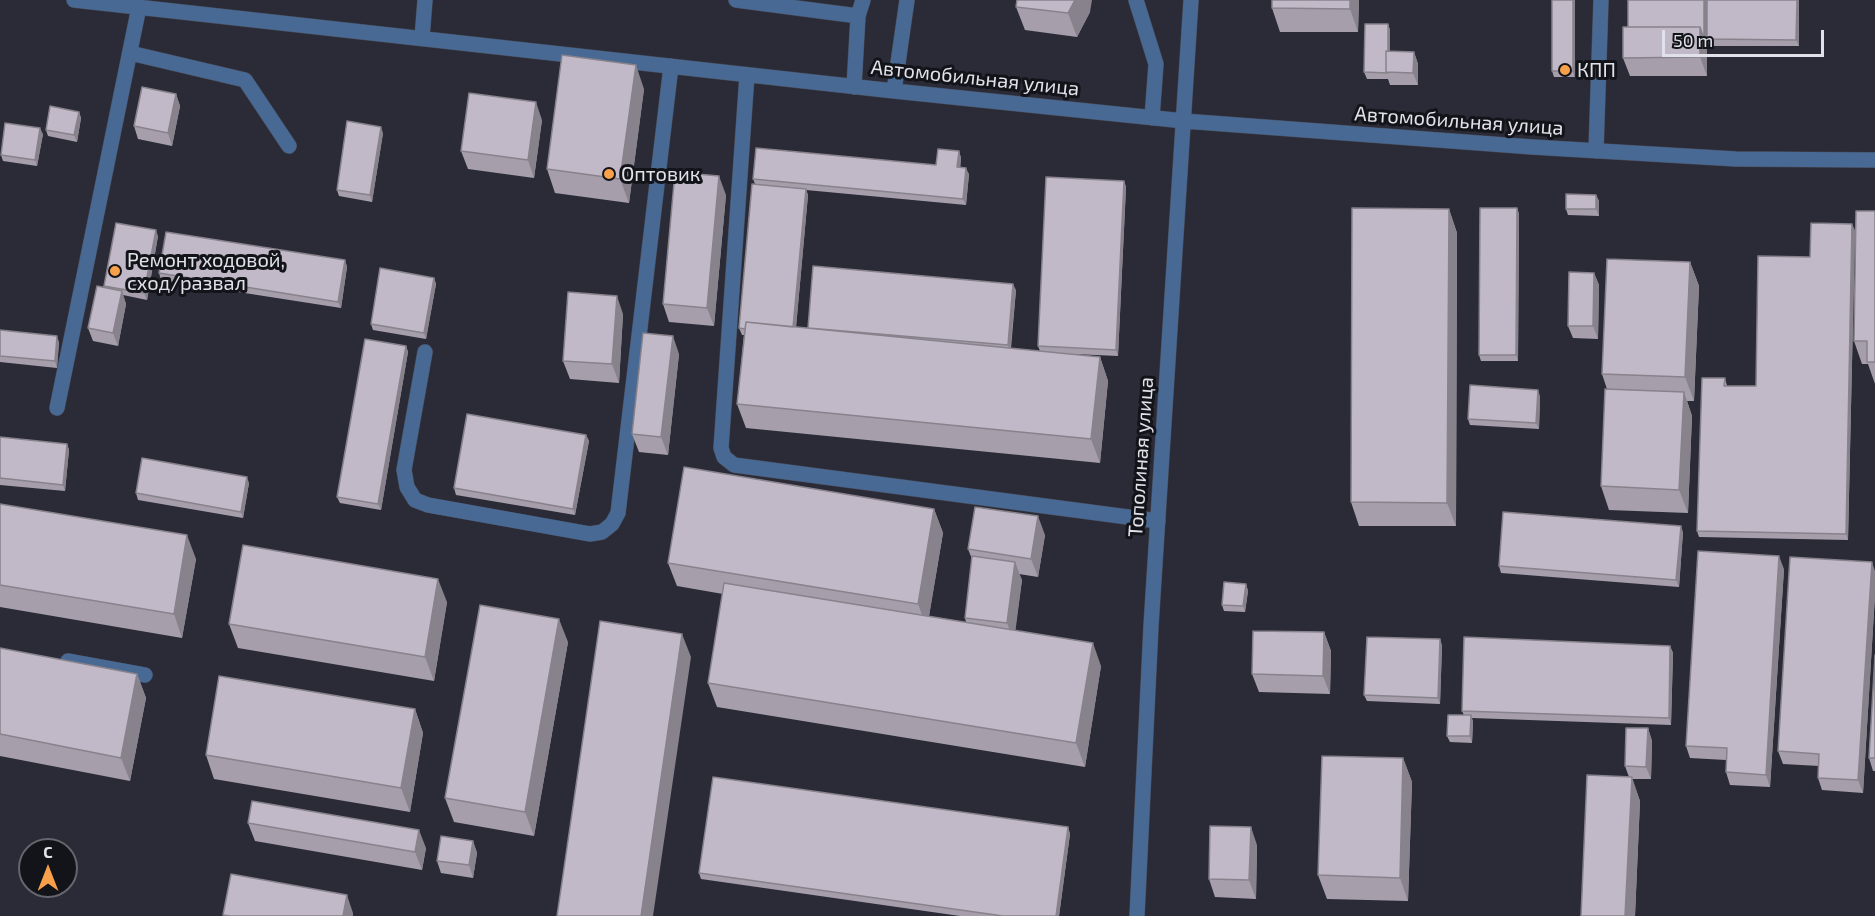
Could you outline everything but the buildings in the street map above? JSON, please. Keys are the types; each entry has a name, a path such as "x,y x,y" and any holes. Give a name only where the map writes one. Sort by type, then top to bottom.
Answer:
{"street":[{"name":"Автомобильная улица","path":"74,0 139,7 208,7 422,38 854,87 1184,121 1361,135 1736,159 1875,160"},
{"path":"422,38 424,0"},
{"path":"736,0 858,16"},
{"path":"854,87 858,16 863,0"},
{"path":"894,91 908,0"},
{"path":"1136,0 1156,64 1152,118"},
{"name":"Тополиная улица","path":"1137,916 1158,521 1191,0"},
{"path":"1596,151 1601,0"},
{"path":"57,408 139,7"},
{"path":"130,52 246,80 289,146"},
{"path":"425,352 404,470 407,487 415,500 428,505 590,534 602,532 612,524 618,513 671,66"},
{"path":"747,75 721,448 724,457 734,465 1158,521"},
{"path":"56,659 145,675"}],"place":[{"name":"КПП","path":"1565,70"},
{"name":"Оптовик","path":"609,174"},
{"name":"Ремонт ходовой, сход/развал","path":"115,271"}]}
